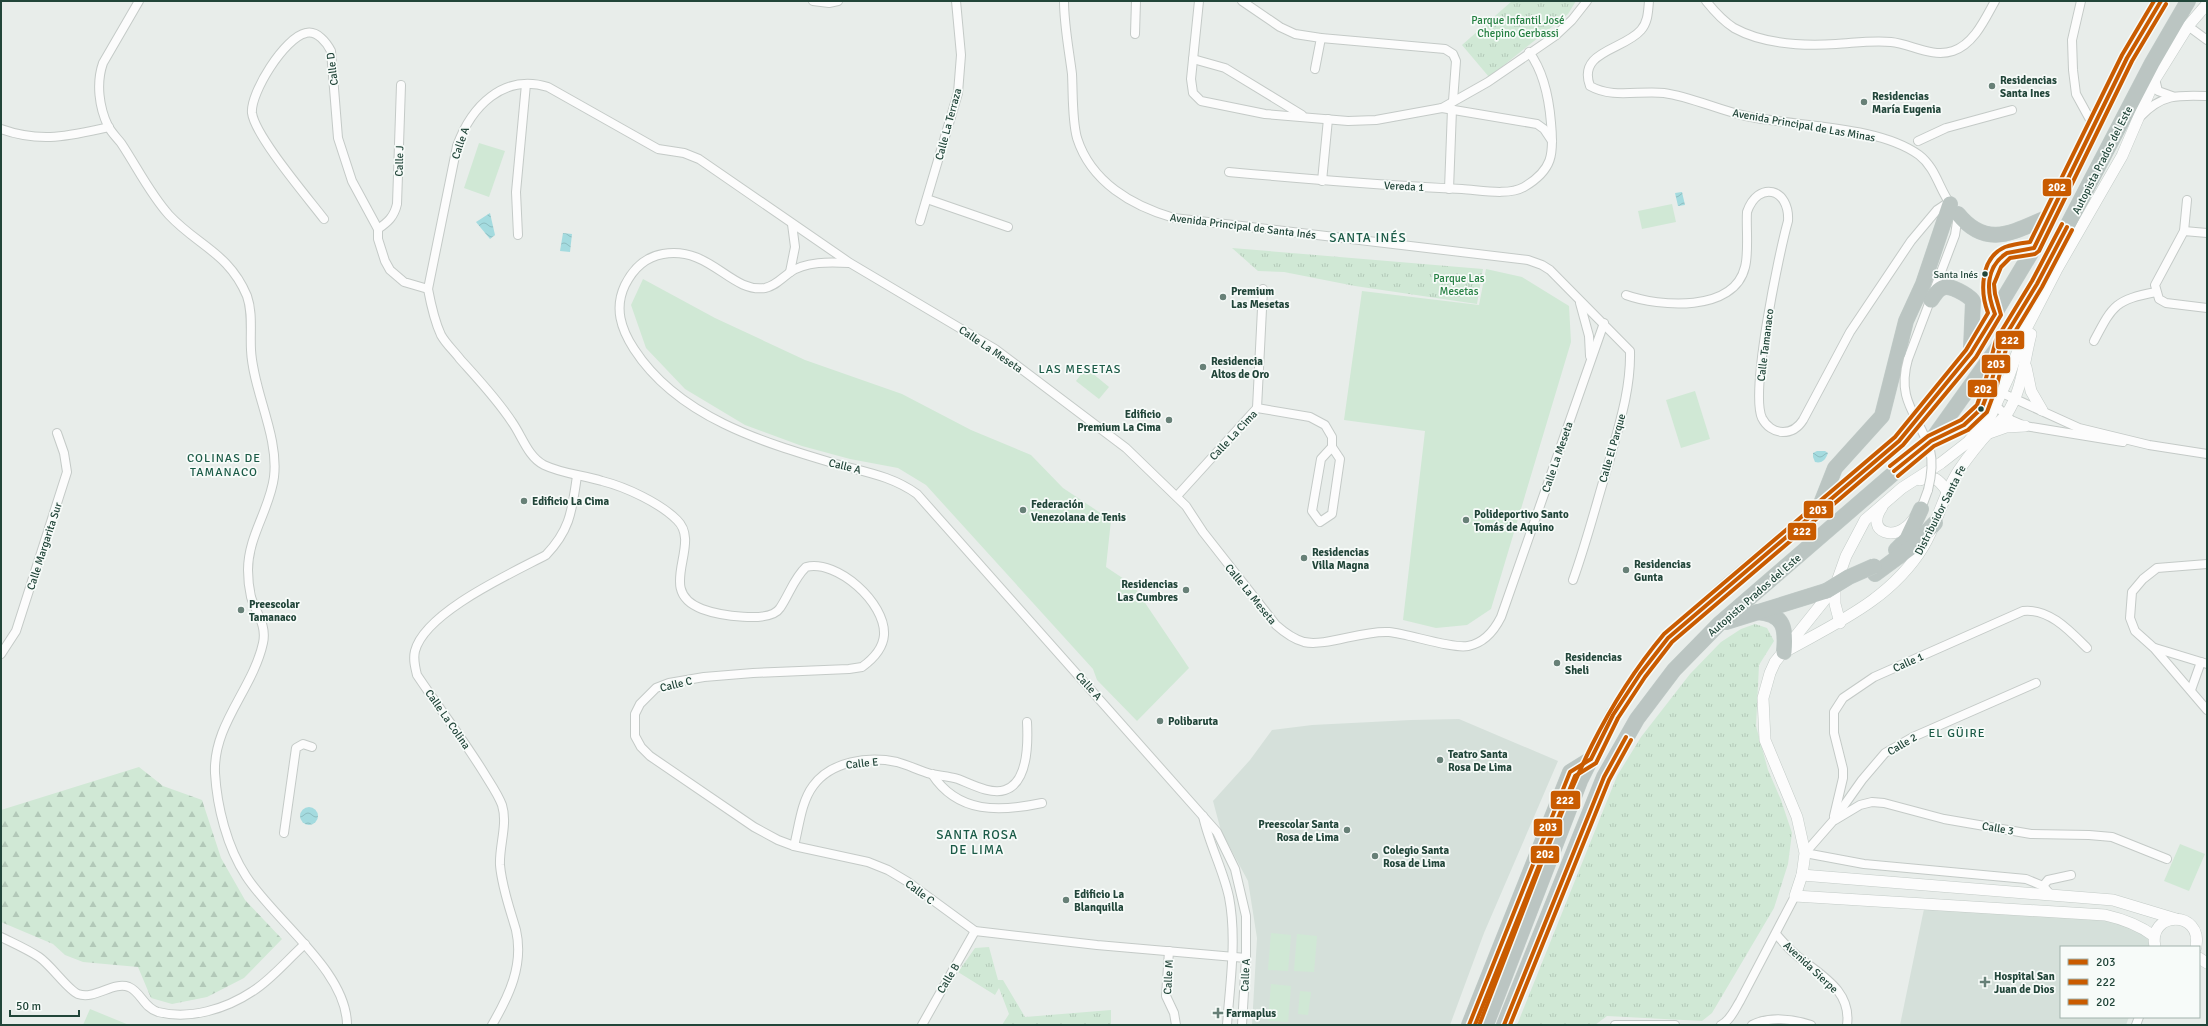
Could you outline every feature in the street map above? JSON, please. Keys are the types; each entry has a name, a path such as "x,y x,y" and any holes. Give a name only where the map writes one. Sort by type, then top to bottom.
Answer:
{"highway":[{"name":"Autopista Prados del Este","path":"1486,1025 1580,781 1612,715 1640,674 1668,638 1899,441 1971,353 2034,248 2051,216 2093,125 2127,58 2161,1"},
{"name":"Autopista Prados del Este","path":"1504,1025 1604,777 1637,719 1674,670 1720,624 1931,441 2001,344 2037,284 2152,63 2188,1"},
{"path":"1819,508 1835,468 1882,416 1906,322 1923,284 1952,207 1966,224 1979,233 1996,235 2012,232 2051,216"},
{"path":"1931,300 1941,288 1946,287 1968,296 1973,301 1971,353"},
{"path":"1720,624 1830,589 1874,566 1907,539 1921,509"},
{"path":"1830,589 1841,588 1875,574 1913,546 1935,523"},
{"path":"1756,612 1772,614 1780,622 1785,631 1784,652"},
{"path":"1469,1025 1531,865 1570,772 1591,759"}],"street":[{"path":"138,1 103,63 99,73 100,93 108,127 169,215 233,269 248,299 251,320 251,352 274,451 274,479 254,534 248,568 251,598 264,627 264,639 252,675 220,736 216,755 215,775 225,826 233,850 244,874 260,897 305,944 332,978 346,1008 347,1025"},
{"path":"813,1 829,3 838,1"},
{"name":"Calle La Terraza","path":"920,221 958,93 961,55 956,1"},
{"name":"Avenida Principal de Santa Inés","path":"1064,1 1077,137 1093,171 1102,181 1136,203 1174,218 1528,260 1542,264 1550,270 1580,302 1604,323"},
{"path":"1135,34 1136,1"},
{"path":"1199,1 1191,79 1193,94 1201,101 1264,114 1328,119 1376,120 1452,105 1555,36 1572,20 1587,1"},
{"path":"1242,1 1280,27 1295,34 1320,38 1445,49 1453,54 1456,61 1452,105 1449,189"},
{"name":"Avenida Principal de Las Minas","path":"1649,1 1648,16 1640,31 1626,42 1601,54 1589,65 1587,72 1590,86 1605,92 1663,93 1684,97 1736,114 1760,120 1863,133 1884,138 1912,151 1925,161 1941,184 1952,207"},
{"path":"1706,1 1720,17 1735,28 1775,40 1814,45 1889,42 1934,53 1952,52 1967,42 1981,24 1995,1"},
{"path":"2081,1 2072,40 2073,70 2076,94 2093,125"},
{"path":"2033,316 2057,269 2122,156 2155,79 2188,26 2207,4"},
{"path":"2188,26 2207,40"},
{"name":"Calle D","path":"324,219 259,133 252,114 256,92 279,55 299,35 308,32 319,36 327,42 331,51 338,138 352,182 378,229 378,238 385,261 390,270 404,282 428,289"},
{"path":"1315,69 1320,38"},
{"name":"Vereda 1","path":"1229,172 1322,181 1449,189 1512,191 1524,187 1548,167 1553,155 1554,144 1549,99 1536,60 1529,52"},
{"path":"1193,59 1225,68 1305,116"},
{"path":"2155,79 2158,91 2164,95 2177,97"},
{"name":"Calle A","path":"577,476 543,464 533,456 512,422 442,337 432,311 428,289 457,146 461,134 472,114 487,99 505,88 536,83 548,86 658,149 684,153 699,159 850,263"},
{"path":"518,235 516,192 526,84"},
{"name":"Calle J","path":"378,229 388,222 395,214 397,204 401,85"},
{"path":"2139,118 2153,104 2161,99 2207,96"},
{"path":"1452,105 1537,124 1550,136 1554,144"},
{"path":"1918,141 1946,128 2012,110"},
{"path":"1322,181 1328,119"},
{"path":"1,130 23,135 49,138 63,137 108,127"},
{"name":"Calle Tamanaco","path":"1626,295 1651,303 1678,304 1714,298 1727,291 1742,277 1746,266 1747,212 1754,196 1770,192 1784,200 1788,210 1788,221 1768,319 1762,359 1759,408 1762,417 1770,428 1780,432 1789,432 1800,426 1850,332 1907,247 1937,210 1952,207"},
{"path":"927,199 1008,227"},
{"path":"2187,200 2184,230 2155,285 2156,292 2159,299 2166,303 2207,308"},
{"name":"Distribuidor Santa Fe","path":"1921,509 1930,482 1931,456 1905,396 1903,385 1908,359 1955,235 1952,207"},
{"path":"790,272 795,247 792,224"},
{"path":"2184,230 2207,233"},
{"name":"Calle A","path":"850,263 820,264 790,272 774,285 765,288 755,288 736,282 709,262 697,256 670,252 656,255 635,268 625,286 619,308 623,329 638,356 656,377 676,395 714,419 784,447 895,480 917,494 1217,832 1235,869 1246,916 1246,958 1242,1025"},
{"name":"Calle La Meseta","path":"850,263 995,348 1126,448 1177,496 1266,613 1289,636 1305,642 1323,642 1367,632 1389,632 1460,647 1469,646 1491,634 1502,618 1604,323"},
{"path":"1257,408 1262,289"},
{"path":"2094,341 2108,314 2120,302 2130,297 2156,292"},
{"path":"1580,302 1589,336 1591,360"},
{"name":"Distribuidor Santa Fe","path":"1784,652 1872,603 1903,573 1924,546 1935,523 1947,491 1968,457 1988,433 2006,415 2014,398 2028,347 2033,316"},
{"name":"Distribuidor Santa Fe","path":"1784,652 1830,589 1860,527 1872,513 1902,488 1968,442 1996,406 2017,356 2024,333 2033,316"},
{"name":"Calle El Parque","path":"1573,580 1585,546 1627,389 1630,351 1604,323"},
{"path":"2028,347 2027,380 2042,410"},
{"path":"2002,392 2075,427 2149,445"},
{"path":"1996,406 2011,420 2025,426 2108,441 2149,445 2207,454"},
{"name":"Calle La Cima","path":"1177,496 1257,408 1310,417 1325,425 1332,438 1332,447 1340,459 1335,502 1332,514 1320,522 1312,511 1314,496 1321,459 1332,447"},
{"path":"1988,433 2006,428 2025,426"},
{"name":"Calle Margarita Sur","path":"1,654 16,631 67,472 64,453 57,433"},
{"name":"Calle C","path":"577,476 603,481 641,496 676,520 682,526 685,536 680,586 684,597 704,609 746,617 772,615 780,609 800,572 806,567 813,565 822,566 840,573 866,595 882,622 884,636 876,654 862,667 704,677 669,683 656,688 646,696 635,714 635,736 650,756 754,827 778,840 794,846 868,862 888,870 908,882 975,931 1097,945 1169,950 1246,958"},
{"name":"Calle La Colina","path":"492,1025 508,998 516,970 519,951 516,931 502,882 500,864 504,820 502,805 468,747 418,674 414,664 415,650 430,627 454,607 546,555 557,544 565,530 570,514 577,476"},
{"path":"1902,488 1933,477 1938,479 1947,491"},
{"path":"1882,506 1877,514 1877,525 1885,533 1891,534 1903,530 1921,509"},
{"path":"2207,564 2158,568 2144,579 2132,592 2130,618 2135,631 2154,648 2207,710"},
{"path":"1830,589 1840,622"},
{"name":"Calle 1","path":"1833,821 1843,778 1843,769 1834,733 1834,712 1843,698 1874,677 2023,611 2031,610 2059,621 2087,648"},
{"path":"2154,648 2204,663 2191,690"},
{"path":"1721,1025 1731,1016 1776,934 1795,896 1802,875 1805,853 1797,817 1769,751 1764,729 1763,698 1766,684 1775,662 1784,652"},
{"name":"Calle 2","path":"1805,853 1833,821 1862,780 1886,753 1912,736 2036,683"},
{"name":"Calle E","path":"794,846 802,811 813,786 834,767 862,761 879,760 896,762 932,774 948,776 990,790 1005,790 1016,782 1022,770 1028,740 1027,722"},
{"path":"284,833 296,748 303,744 312,747"},
{"path":"932,774 941,788 973,805 984,808 1014,809 1042,803"},
{"name":"Calle 3","path":"1833,821 1860,805 1872,802 1884,802 1944,819 2031,834 2112,837 2167,859"},
{"name":"Calle A","path":"1202,815 1207,836 1221,866 1229,897 1233,929 1227,1025"},
{"path":"1805,853 1864,864 2026,879 2043,886 2051,895"},
{"path":"1802,875 2114,900 2182,920 2207,940"},
{"path":"2043,886 2048,880 2071,875"},
{"path":"1795,896 2105,915 2137,925 2154,942 2162,924 2176,919"},
{"path":"2193,928 2196,934 2196,946"},
{"name":"Calle B","path":"922,1025 975,931"},
{"name":"Avenida Sierpe","path":"1776,934 1796,955 1838,990 1849,1015 1847,1025"},
{"path":"1,937 39,957 78,994 88,995 127,986 138,992 145,1003 156,1012 179,1015 204,1013 229,1005 254,991 305,944"},
{"name":"Calle M","path":"1169,950 1166,996 1174,1013 1176,1025"},
{"path":"1752,1025 1759,1022 1795,1019 1811,1025"},
{"path":"1615,1025 1675,1025"}],"shaded area":[{"name":"Colegio Santa Rosa de Lima","path":"1459,719 1558,761 1484,933 1450,1025 1252,1025 1257,938 1248,881 1221,831 1213,801 1250,760 1272,730 1312,725"},
{"name":"Hospital San Juan de Dios","path":"1925,904 2097,915 2146,934 2151,946 2060,946 2060,1018 2129,1018 2126,1025 1900,1025"}],"green space":[{"name":"Parque Infantil José Chepino Gerbassi","path":"1512,1 1576,1 1568,14 1489,77 1462,45"},
{"path":"479,143 505,151 489,197 464,188"},
{"path":"1672,204 1676,222 1642,229 1638,211"},
{"name":"Parque Las Mesetas","path":"1232,248 1483,269 1477,304 1355,286 1284,272 1258,271"},
{"name":"Polideportivo Santo Tomás de Aquino","path":"1486,269 1522,277 1569,306 1571,342 1491,609 1467,625 1436,628 1403,620 1425,431 1344,420 1362,291 1479,305"},
{"name":"Federación Venezolana de Tenis","path":"643,279 715,318 805,360 902,394 971,430 1031,455 1063,488 1111,520 1106,567 1133,585 1189,668 1137,721 1097,680 1093,669 926,485 898,468 850,459 802,446 745,425 685,389 646,348 631,305"},
{"path":"1086,368 1109,387 1099,399 1076,381"},
{"path":"1695,391 1710,439 1681,448 1666,400"},
{"path":"1755,624 1767,628 1774,641 1759,665 1756,726 1768,770 1781,800 1792,833 1788,864 1774,908 1712,1013 1702,1021 1607,1016 1595,1025 1517,1025 1617,776 1641,737 1690,674 1721,642 1741,629"},
{"path":"139,767 163,786 202,800 221,858 245,900 282,939 244,978 207,997 172,1004 151,998 138,967 83,962 65,955 53,944 1,922 1,810"},
{"path":"2180,844 2205,854 2189,891 2164,881"},
{"path":"1271,933 1291,935 1288,971 1268,970"},
{"path":"1297,934 1317,936 1314,972 1294,971"},
{"path":"989,947 998,980 1003,980 1025,1017 1111,1010 1111,1025 1002,1025 1009,1014 999,988 995,995 958,972 975,948"},
{"path":"1271,984 1291,986 1288,1022 1268,1021"},
{"path":"1300,991 1311,992 1308,1015 1298,1014"},
{"path":"90,1009 129,1025 83,1025"}],"water":[{"path":"1682,192 1685,205 1678,206 1675,193"},
{"path":"490,213 495,235 490,239 476,222"},
{"path":"563,233 572,234 570,252 560,251"},
{"path":"1817,451 1825,451 1828,453 1822,462 1815,462 1813,453"},
{"path":"305,807 313,807 318,812 316,823 313,825 305,825 300,820 300,812"}],"transit line":[{"name":"202","path":"1480,1023 1565,804 1592,745 1624,689 1664,634 1895,437 1966,350 1988,313 1985,305 1983,286 1984,276 1991,259 1997,252 2005,247 2030,242 2122,55 2154,1"},
{"name":"203","path":"1469,1025 1570,772 1591,759 1613,715 1640,674 1668,638 1899,441 1971,353 1995,314 1989,289 1989,280 1995,265 2007,253 2034,248 2127,58 2161,1"},
{"name":"222","path":"1475,1025 1575,776 1596,763 1618,718 1645,677 1672,642 1903,445 1976,357 2001,315 1995,294 1994,284 2001,267 2010,258 2035,254 2039,251 2132,61 2166,4"},
{"name":"202","path":"1890,466 1928,436 1961,420 1977,405 1985,382 1996,340 2032,281 2062,224"},
{"name":"203","path":"1894,471 1931,441 1964,425 1982,408 1991,384 2001,343 2037,284 2067,227"},
{"name":"222","path":"1898,476 1934,446 1968,430 1987,412 1997,385 2007,345 2042,287 2072,230"},
{"name":"203","path":"1504,1025 1604,777 1626,737"},
{"name":"222","path":"1510,1025 1609,780 1631,740"}],"place":[{"name":"Residencias Santa Ines","path":"1992,86"},
{"name":"Residencias María Eugenia","path":"1864,102"},
{"name":"Santa Inés","path":"1985,274"},
{"name":"Premium Las Mesetas","path":"1223,297"},
{"name":"Residencia Altos de Oro","path":"1203,367"},
{"name":"Edificio Premium La Cima","path":"1169,420"},
{"name":"Edificio La Cima","path":"524,501"},
{"name":"Federación Venezolana de Tenis","path":"1023,510"},
{"name":"Polideportivo Santo Tomás de Aquino","path":"1466,520"},
{"name":"Residencias Villa Magna","path":"1304,558"},
{"name":"Residencias Gunta","path":"1626,570"},
{"name":"Residencias Las Cumbres","path":"1186,590"},
{"name":"Preescolar Tamanaco","path":"241,610"},
{"name":"Residencias Sheli","path":"1557,663"},
{"name":"Polibaruta","path":"1160,721"},
{"name":"Teatro Santa Rosa De Lima","path":"1440,760"},
{"name":"Preescolar Santa Rosa de Lima","path":"1347,830"},
{"name":"Colegio Santa Rosa de Lima","path":"1375,856"},
{"name":"Edificio La Blanquilla","path":"1066,900"},
{"name":"Hospital San Juan de Dios","path":"1985,982"},
{"name":"Farmaplus","path":"1218,1013"}],"district":[{"name":"SANTA INÉS","path":"1368,237"},
{"name":"LAS MESETAS","path":"1080,369"},
{"name":"COLINAS DE TAMANACO","path":"224,465"},
{"name":"EL GÜIRE","path":"1957,733"},
{"name":"SANTA ROSA DE LIMA","path":"977,842"}]}
